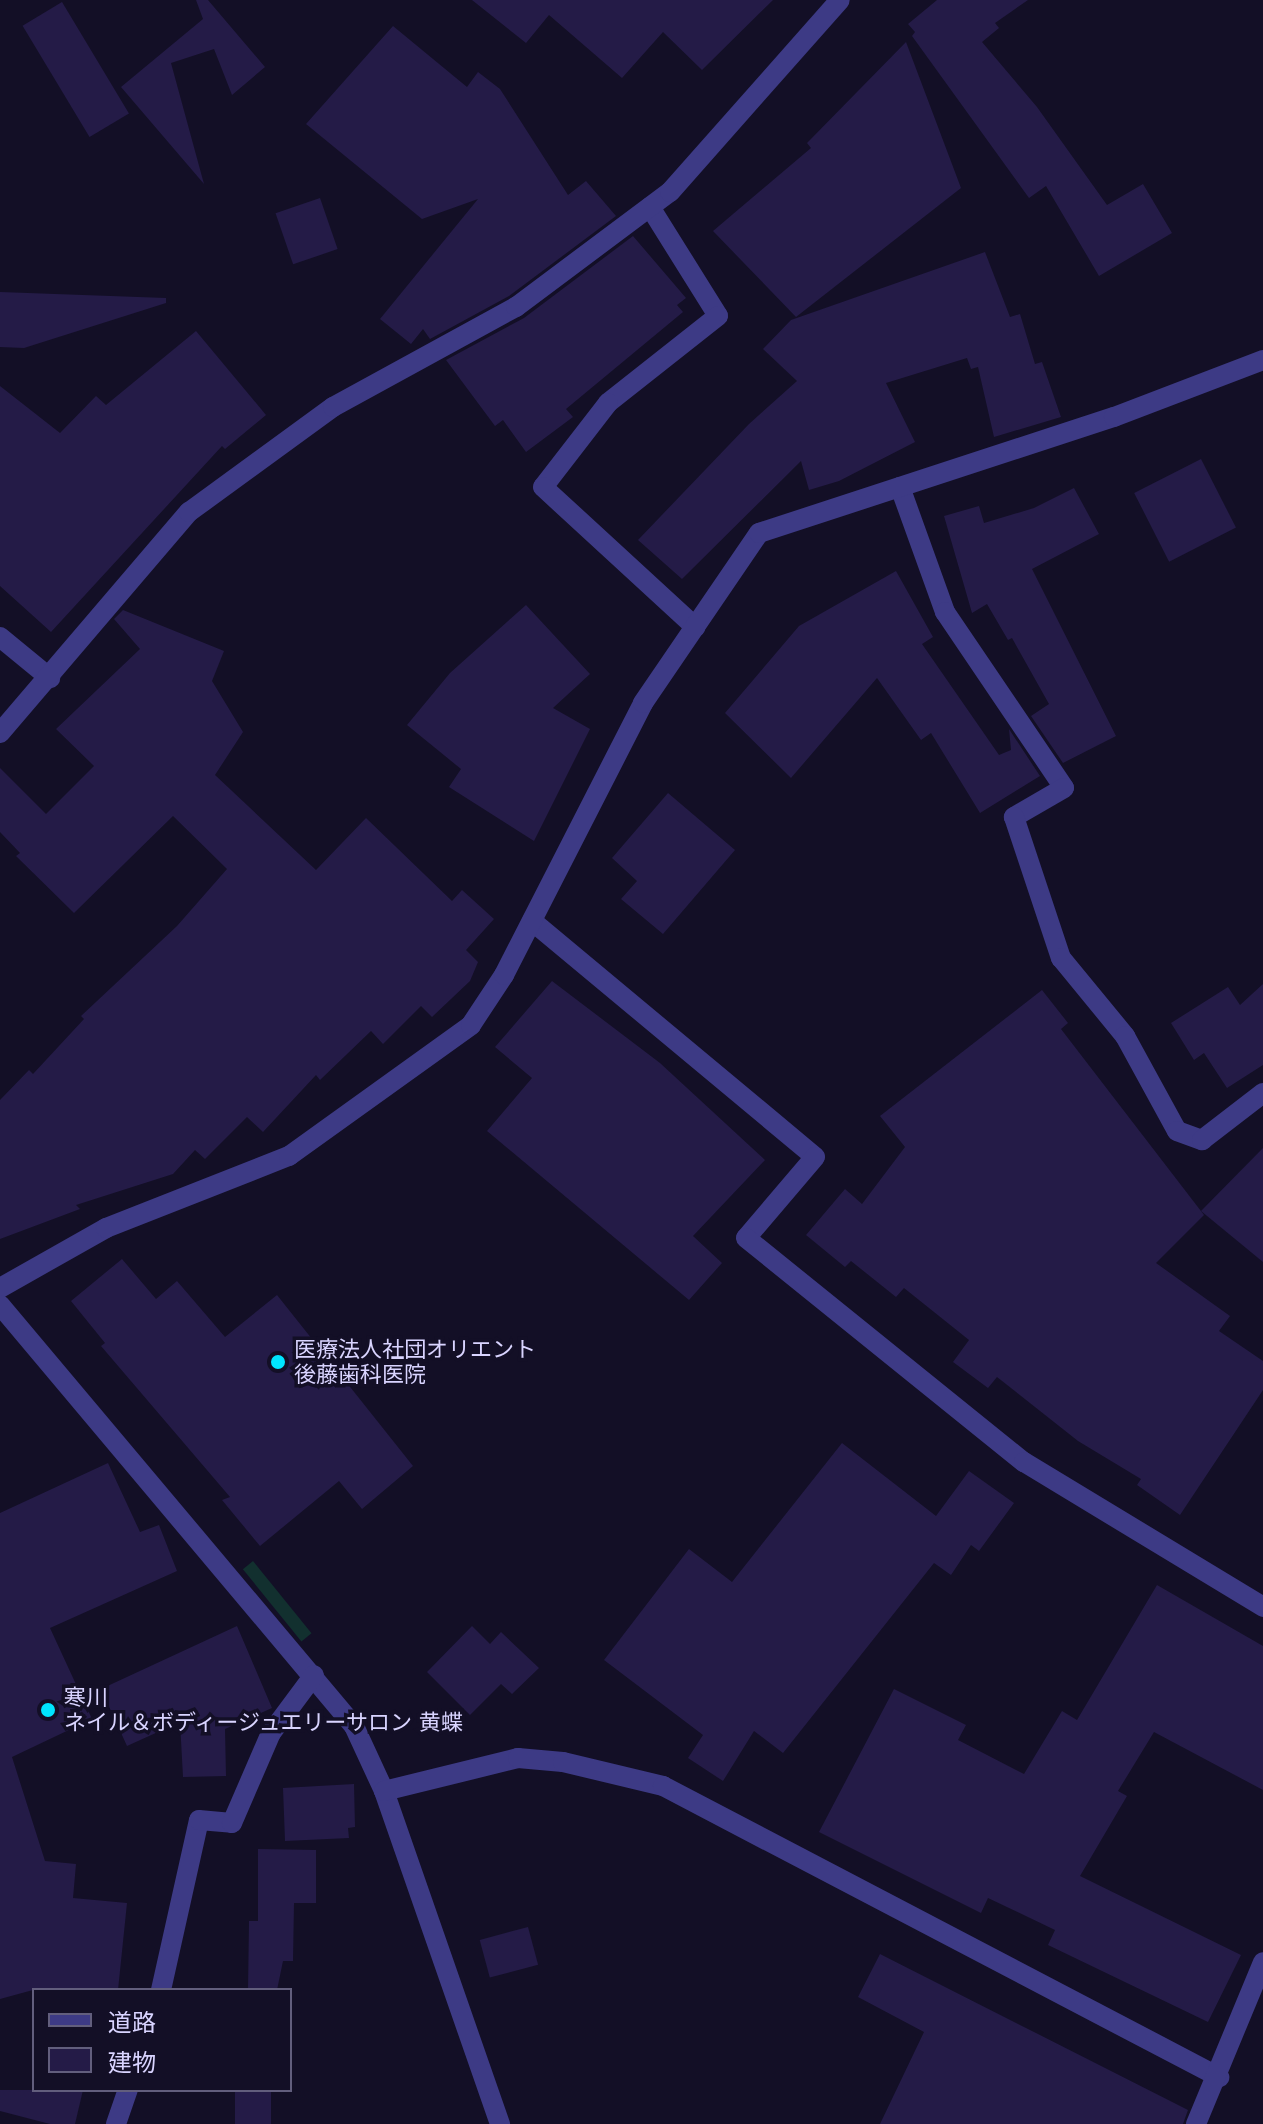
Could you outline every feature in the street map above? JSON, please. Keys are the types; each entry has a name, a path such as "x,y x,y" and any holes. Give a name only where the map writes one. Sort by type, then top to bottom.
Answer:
{"street":[{"path":"0,733 189,512 333,407 516,307 670,192 840,0"},
{"path":"650,207 718,316 608,403 543,487 695,627"},
{"path":"0,1288 106,1228 289,1156 471,1025 532,921 643,703 759,533 1114,417 1263,360"},
{"path":"900,487 945,612 1064,788 1014,817 1061,958 1125,1036 1177,1131 1202,1140 1263,1093"},
{"path":"0,637 50,678"},
{"path":"532,921 815,1157 746,1238 1024,1462 1263,1607"},
{"path":"0,1305 354,1726 384,1791 500,2124"},
{"path":"161,1988 199,1820 232,1823 271,1733 314,1675"},
{"path":"384,1791 518,1758 563,1762 663,1786 1219,2077"},
{"path":"1196,2124 1219,2077 1263,1962"},
{"path":"116,2124 127,2092"}],"green space":[{"path":"253,1561 312,1633 301,1641 243,1569"}],"building":[{"path":"196,0 208,0 265,67 232,95 214,49 171,63 204,184 121,87 203,19"},
{"path":"472,0 773,0 702,70 663,32 622,78 549,15 526,43"},
{"path":"937,0 1028,0 995,23 999,28 982,42 1037,107 1107,205 1143,184 1172,233 1099,276 1046,186 1029,198 912,36 915,32 908,24"},
{"path":"62,2 129,113 90,137 23,26"},
{"path":"393,26 467,87 478,72 500,89 568,195 586,181 616,216 509,296 430,339 423,329 411,344 380,319 478,199 422,219 306,124"},
{"path":"906,42 961,188 796,317 713,231 811,148 807,143"},
{"path":"320,198 338,249 293,264 276,213"},
{"path":"633,236 686,298 677,305 683,312 566,409 573,417 526,452 503,420 495,426 446,360 524,318"},
{"path":"985,252 1010,317 1020,314 1035,364 1042,362 1061,417 994,437 978,367 971,369 967,358 886,383 915,442 839,481 809,490 801,461 682,579 638,540 749,424 797,381 763,349 791,320"},
{"path":"0,292 166,298 166,303 24,348 0,347"},
{"path":"196,331 266,415 225,449 222,446 51,632 0,586 0,386 60,433 96,396 106,405"},
{"path":"1201,459 1236,528 1169,562 1134,493"},
{"path":"1074,488 1099,534 1032,569 1116,736 1063,763 1031,716 1049,704 1012,638 1008,640 987,604 972,613 944,516 979,506 984,523 1034,508"},
{"path":"896,571 933,637 922,644 999,755 1011,750 1009,729 1040,776 980,813 931,733 921,740 877,678 791,778 725,713 799,626"},
{"path":"526,605 590,674 553,708 590,729 534,841 449,787 461,769 407,725 450,673"},
{"path":"123,610 224,651 212,681 243,732 215,775 316,870 366,818 452,901 462,890 494,919 466,950 478,962 470,981 432,1017 421,1006 383,1044 371,1031 320,1080 316,1075 263,1132 247,1117 205,1159 195,1150 173,1174 76,1205 80,1209 0,1239 0,1100 29,1070 33,1074 84,1019 81,1016 177,926 227,869 173,816 74,913 16,856 20,853 0,832 0,768 46,814 94,766 56,729 140,649 114,619"},
{"path":"668,793 735,850 663,934 621,899 637,881 612,858"},
{"path":"552,981 660,1063 765,1160 693,1236 722,1263 689,1300 487,1131 532,1078 495,1047"},
{"path":"1263,984 1263,1065 1227,1088 1204,1053 1194,1060 1171,1023 1228,987 1240,1005"},
{"path":"1042,990 1068,1023 1061,1029 1204,1215 1156,1263 1230,1316 1219,1331 1263,1361 1263,1390 1180,1515 1137,1485 1141,1479 1078,1441 997,1377 988,1388 953,1362 969,1340 904,1288 896,1297 851,1261 845,1267 806,1235 845,1189 862,1204 905,1147 880,1116"},
{"path":"1263,1148 1263,1262 1201,1211"},
{"path":"122,1259 156,1299 177,1281 225,1337 277,1295 413,1466 362,1509 339,1481 260,1546 222,1500 230,1497 101,1346 105,1343 71,1301"},
{"path":"842,1443 936,1516 969,1471 1014,1503 979,1551 971,1545 951,1575 934,1563 783,1753 754,1731 723,1781 688,1758 703,1735 604,1660 689,1549 732,1582"},
{"path":"108,1463 140,1532 159,1525 177,1571 50,1628 92,1719 12,1757 45,1861 76,1864 73,1898 127,1903 118,1988 32,1988 0,1999 0,1513"},
{"path":"1157,1585 1263,1646 1263,1790 1154,1732 1118,1791 1127,1796 1080,1876 1241,1955 1208,2022 1048,1945 1055,1930 988,1898 981,1913 819,1832 894,1689 966,1725 958,1740 1024,1774 1062,1711 1077,1720"},
{"path":"237,1626 272,1708 225,1729 226,1776 183,1777 180,1722 127,1746 101,1689"},
{"path":"472,1626 490,1644 501,1632 539,1668 512,1694 501,1684 470,1715 427,1672"},
{"path":"354,1784 355,1827 348,1828 349,1838 285,1841 283,1788"},
{"path":"258,1849 316,1850 316,1903 294,1903 293,1961 283,1961 277,1988 248,1988 249,1921 258,1921"},
{"path":"528,1927 538,1965 490,1978 480,1940"},
{"path":"880,1954 1188,2110 1183,2124 880,2124 924,2032 858,1997"},
{"path":"0,2090 83,2092 75,2124 50,2124 0,2111"},
{"path":"235,2092 271,2092 271,2124 235,2124"}],"place":[{"name":"医療法人社団オリエント 後藤歯科医院","path":"278,1362"},
{"name":"寒川 ネイル＆ボディージュエリーサロン 黄蝶","path":"48,1710"}]}
